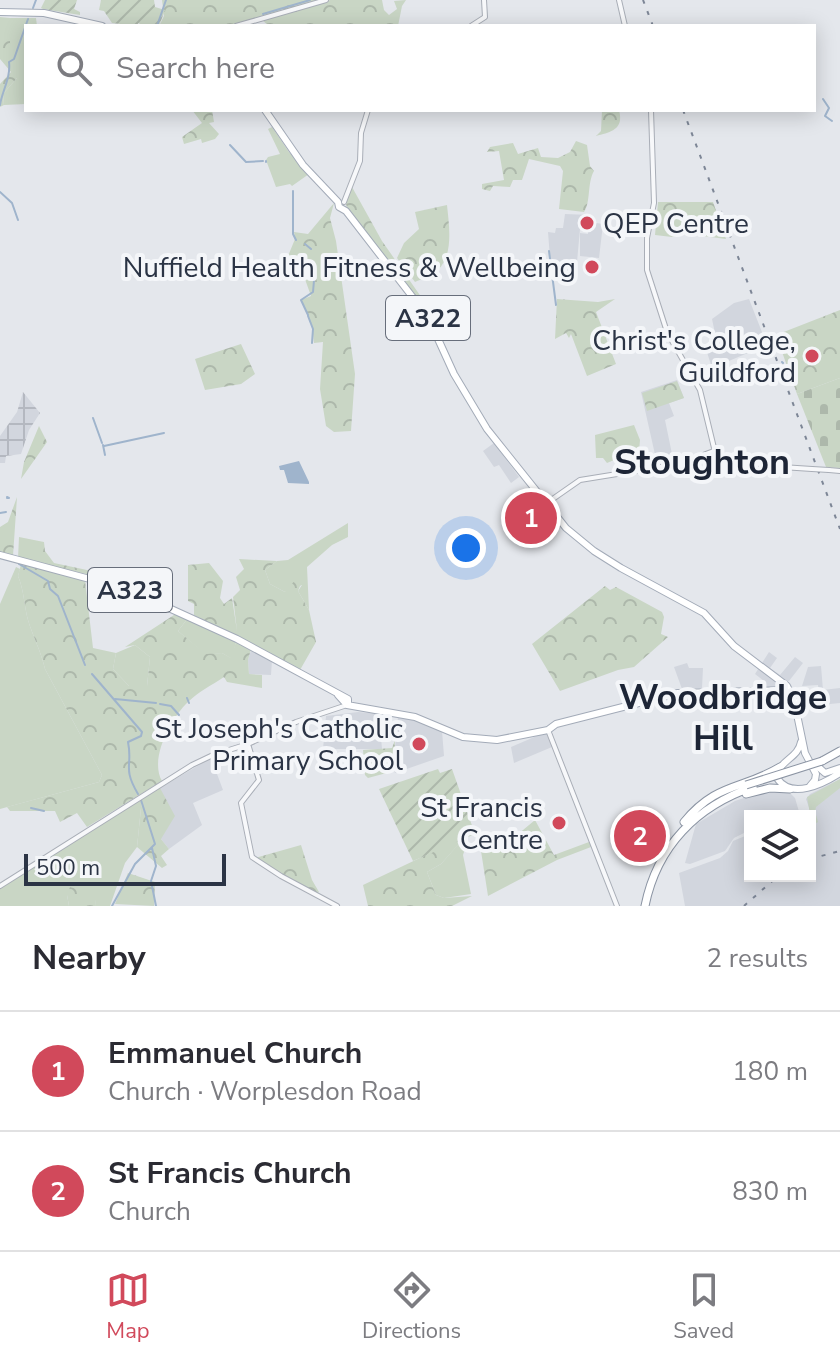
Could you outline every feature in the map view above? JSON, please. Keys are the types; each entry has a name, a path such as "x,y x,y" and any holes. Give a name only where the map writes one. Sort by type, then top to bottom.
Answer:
{"highway":[{"path":"683,824 713,800 840,753"},
{"path":"643,906 657,860 701,804 717,793 780,767"},
{"path":"643,906 666,851 685,826 704,810 750,786"},
{"path":"666,851 688,828 718,807 756,791 777,787 790,789"}],"main road":[{"path":"0,12 31,12 92,24"},
{"name":"A322","path":"266,112 303,165 342,204 428,317 454,374 478,413 545,504 579,540 635,576 704,613 734,646 772,674"},
{"name":"A323","path":"0,555 127,589 237,639 338,695 346,703 422,719 455,735 473,739 500,740 548,730 556,724 678,693 772,692"},
{"path":"772,674 787,690 801,745 780,767 778,780 790,789 810,786 840,770"},
{"path":"772,674 794,700 807,756 816,778 810,786"},
{"path":"772,692 778,687 778,681"},
{"path":"772,692 787,690"},
{"path":"772,692 785,697 794,712"},
{"path":"794,700 799,692"},
{"path":"805,743 820,771 840,770"},
{"path":"793,756 807,756"},
{"path":"814,769 827,776 840,770"}],"street":[{"path":"243,24 326,0"},
{"path":"474,24 485,17 484,0"},
{"path":"619,0 625,24"},
{"path":"342,204 358,169 361,133 367,112"},
{"path":"651,112 654,203 647,238 647,270 667,332 700,390 715,452"},
{"path":"545,504 580,480 679,464 715,452 767,466 840,471"},
{"path":"0,886 140,797 213,755 248,744 346,703"},
{"path":"548,730 617,906"},
{"path":"248,744 259,780 241,803 254,859 337,906"}],"shaded area":[{"path":"565,214 590,215 590,222 603,224 599,258 580,256 580,233 588,234 588,229 580,229 576,273 551,271 548,232 555,233 556,228 563,228"},
{"path":"749,299 767,345 712,368 705,346 716,338 712,319 734,303"},
{"path":"677,380 684,398 669,403 674,416 665,420 672,454 656,459 641,392"},
{"path":"23,392 40,413 29,430 21,454 6,456 5,463 0,463 0,436 17,412"},
{"path":"494,443 519,477 511,483 499,465 494,467 483,451"},
{"path":"251,650 272,660 271,675 249,674"},
{"path":"769,652 777,658 770,668 780,675 795,657 803,663 789,681 774,688 764,688 764,681 755,674"},
{"path":"687,663 689,668 703,668 702,688 682,689 674,667"},
{"path":"821,666 823,690 840,688 840,703 820,705 818,685 802,686 808,667"},
{"path":"358,712 379,714 382,749 323,749 326,716"},
{"name":"St Joseph's Catholic Primary School","path":"398,717 442,731 444,756 395,773"},
{"path":"546,732 552,747 514,763 511,747"},
{"path":"211,758 223,790 193,803 202,825 169,849 161,839 160,788"},
{"path":"840,779 840,906 685,906 679,873 720,858 733,841 744,836 744,882 816,882 816,810 810,810 806,799"},
{"path":"759,793 790,793 799,810 744,810 744,833 734,838 725,851 685,863 696,824 735,801"}],"green space":[{"path":"45,0 77,0 74,9 80,15 43,9"},
{"path":"101,0 154,0 155,7 165,10 160,24 121,24 112,23 104,11 99,10"},
{"path":"162,0 320,0 237,24 160,24 164,16"},
{"path":"330,0 382,0 384,10 389,15 397,9 394,1 406,0 398,24 267,24 262,20"},
{"path":"0,17 10,18 10,43 19,54 17,78 3,94 4,105 0,107 0,84 11,72 0,59"},
{"path":"10,18 36,18 37,24 24,24 24,104 4,105 3,94 17,78 10,44"},
{"path":"194,112 212,112 214,122 209,123 219,134 215,139 184,144 182,137 202,123"},
{"path":"602,112 619,112 618,126 596,136 601,131"},
{"path":"272,127 309,174 292,186 276,187 266,160 280,154 268,129"},
{"path":"576,141 587,145 590,166 594,171 584,212 559,209 563,171 560,166 529,159 522,180 513,180 510,187 493,186 490,191 482,189 482,184 504,180 499,151 487,152 490,147 513,143 518,154 538,148 541,157 558,158 570,152"},
{"path":"352,187 382,241 431,311 426,312 348,211 346,204"},
{"path":"658,202 713,202 726,239 687,234 672,237 655,235"},
{"path":"334,203 330,218 355,374 351,431 334,432 326,426 320,389 323,342 314,343 312,325 301,300 311,296 301,268 293,271 286,261 295,239 294,232 308,234"},
{"path":"447,205 449,239 446,256 436,272 415,282 397,258 404,243 419,229 415,212"},
{"path":"557,299 598,302 615,299 596,312 616,364 587,376 571,334 569,338 566,333 555,339"},
{"name":"Christ's College, Guildford","path":"840,310 840,378 797,394 776,335"},
{"path":"241,344 255,374 241,384 205,390 195,359"},
{"path":"840,378 840,468 826,467 797,394"},
{"path":"677,381 684,398 647,411 642,393"},
{"path":"634,425 640,440 639,452 622,456 623,464 616,466 614,460 607,463 603,458 596,458 595,435"},
{"path":"39,426 47,442 21,479 24,462"},
{"path":"17,497 13,556 0,552 0,527 8,522"},
{"path":"348,523 348,537 332,545 307,567 309,610 298,591 302,585 285,592 270,584 265,570 277,561 288,560"},
{"path":"19,537 44,542 45,551 54,563 134,580 135,589 120,582 18,558"},
{"path":"239,559 277,561 265,570 270,584 285,592 296,579 302,581 298,591 309,610 316,642 300,670 194,615 194,604 188,601 188,565 209,563 223,581 220,598 224,604 232,598 237,631 233,597 240,590 236,577 244,569"},
{"path":"21,564 85,580 93,648 116,653 113,669 129,686 147,686 150,657 135,645 125,647 177,613 188,618 178,631 206,654 222,653 231,658 236,642 251,649 249,674 262,675 262,688 227,682 224,677 192,698 181,709 164,739 158,762 162,781 87,827 77,813 60,822 55,811 10,811 7,807 99,782 102,775 45,669 30,626 18,576"},
{"path":"16,567 20,569 18,576 28,620 45,669 102,775 99,782 0,809 0,604"},
{"path":"605,586 610,590 616,587 662,612 661,634 668,637 634,667 560,691 532,644"},
{"path":"188,618 236,642 232,659 222,653 206,655 178,631"},
{"path":"135,645 150,657 147,686 129,686 113,669 116,653"},
{"path":"395,740 394,771 368,778 365,775 363,750 392,748"},
{"path":"438,769 440,773 452,769 475,834 413,861 379,789"},
{"path":"840,779 840,788 815,810 809,810 807,797"},
{"path":"160,788 175,816 161,839 169,849 161,856 167,865 162,868 137,847 142,798"},
{"path":"142,798 137,847 125,863 110,906 96,906 94,893 67,895 69,906 0,906 0,888"},
{"path":"535,820 554,855 589,842 591,847 557,860 488,896 481,851 517,835"},
{"path":"466,836 441,864 427,872 436,895 444,898 472,896 452,906 368,906 363,885"},
{"path":"462,840 467,843 463,855 471,894 444,898 436,895 427,872 441,864"},
{"path":"301,845 319,892 315,894 255,858"},
{"path":"128,873 155,882 154,906 115,904"},
{"path":"70,887 95,893 96,906 69,906 67,895"}],"water":[{"path":"299,461 309,484 288,483 284,470 280,470 279,466"}],"waterway":[{"path":"33,8 36,0"},
{"path":"158,24 166,0"},
{"path":"263,14 310,0"},
{"path":"26,24 28,19"},
{"path":"0,105 9,74 9,62 14,59 24,30"},
{"path":"823,99 829,108 825,116 832,121"},
{"path":"230,145 246,162 263,161"},
{"path":"293,191 293,234 296,240"},
{"path":"0,192 12,203 18,220"},
{"path":"305,244 311,249"},
{"path":"549,251 556,305"},
{"path":"308,315 301,300 313,292 315,269"},
{"path":"308,316 313,329 312,343"},
{"path":"93,418 102,443"},
{"path":"104,446 164,433"},
{"path":"103,445 105,455"},
{"path":"7,497 7,498"},
{"path":"0,513 6,512"},
{"path":"19,564 48,581 50,589 58,596 85,665"},
{"path":"92,674 142,732 141,736 128,742 129,772 138,794"},
{"path":"187,698 189,703"},
{"path":"115,699 156,703"},
{"path":"160,704 171,706 179,715"},
{"path":"112,906 135,864 155,844 141,800"},
{"path":"31,808 44,811"},
{"path":"152,848 156,866 151,881 156,906"}],"railway":[{"path":"643,0 652,24"},
{"path":"684,112 840,529"},
{"path":"816,857 840,851"},
{"path":"744,906 771,882"}],"place":[{"name":"QEP Centre","path":"587,223"},
{"name":"Nuffield Health Fitness & Wellbeing","path":"592,267"},
{"name":"Christ's College, Guildford","path":"812,356"},
{"name":"Emmanuel Church","path":"531,518"},
{"name":"St Joseph's Catholic Primary School","path":"419,744"},
{"name":"St Francis Centre","path":"559,823"},
{"name":"St Francis Church","path":"640,836"}],"district":[{"name":"Stoughton","path":"702,461"},
{"name":"Woodbridge Hill","path":"723,716"}]}
